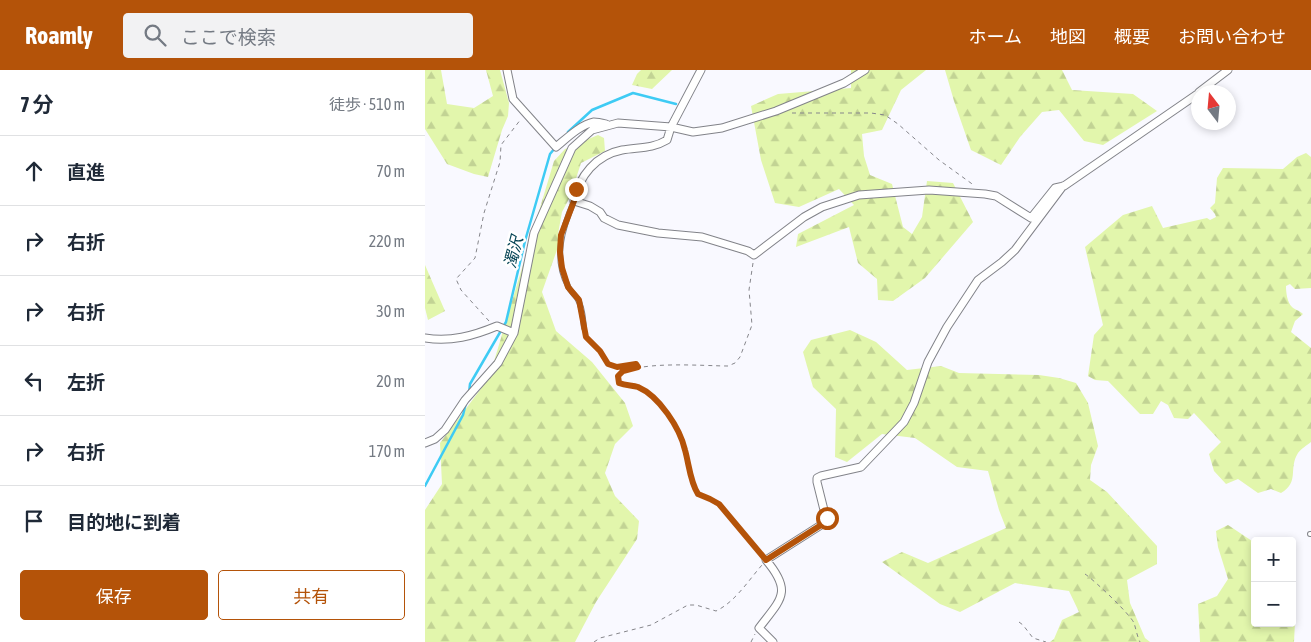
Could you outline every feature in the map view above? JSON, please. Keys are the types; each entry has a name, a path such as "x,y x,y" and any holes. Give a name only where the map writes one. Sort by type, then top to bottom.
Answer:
{"street":[{"path":"507,70 513,100 557,147 572,134 594,122 609,124"},
{"path":"701,70 671,127 667,140 646,148 615,152 595,163 586,171 576,189 574,201 590,206 600,212 604,218 618,225 658,234 701,237 748,251 755,255 804,217 822,207 859,195 929,190 985,194 997,196 1031,218 1055,188 1064,186"},
{"path":"425,443 435,439 445,430 465,400 498,363 514,333 534,233 572,148 592,130 618,122 671,127 693,132 722,128 776,111 844,83 865,70"},
{"path":"1209,85 1228,70"},
{"path":"773,642 759,628 779,602 783,592 776,571 766,560 821,525 827,518 817,478 854,470 861,466 905,422 929,362 947,326 978,280 1015,250 1064,186 1191,99"},
{"path":"425,338 437,340 459,339 496,327 514,333"}],"lane":[{"path":"574,201 564,224 560,252 562,268 568,287 579,300 584,328"}],"path":[{"path":"776,111 776,114 871,112 885,115 939,160 970,183 984,190 985,194"},
{"path":"496,327 461,290 456,279 475,258 484,213 500,162 501,145 525,114"},
{"path":"594,642 600,638 651,626 688,605 696,605 716,611 723,608 766,560 719,504 698,494 682,440 661,404 638,387 625,386 619,383 618,376 623,371 638,367 728,366 735,363 740,357 752,325 749,290 755,255"},
{"path":"584,328 586,337 600,351 608,364 617,367 636,364 638,367"},
{"path":"1085,574 1100,585 1130,616 1134,621 1140,642"},
{"path":"1019,622 1033,638 1046,642"},
{"path":"751,642 759,628"}],"green space":[{"path":"425,70 441,70 447,104 474,108 493,96 486,70 500,70 509,103 508,116 488,177 447,164 425,129"},
{"path":"641,70 672,70 652,89 632,85"},
{"path":"851,70 926,70 901,90 882,130 862,134 864,156 870,175 892,184 903,227 912,234 922,217 927,181 953,183 973,222 925,278 893,301 878,300 877,279 858,263 849,227 796,247 798,234 854,205 839,189 799,207 775,203 761,160 751,106 778,94 851,88"},
{"path":"945,70 1062,70 1072,90 1133,94 1157,111 1103,145 1084,141 1059,110 1042,112 1020,137 1001,165 971,150"},
{"path":"598,135 604,138 605,151 581,163 570,197 562,212 558,247 542,292 556,331 592,362 625,403 633,426 615,444 605,473 615,496 639,521 637,539 596,602 575,642 425,642 425,510 442,484 440,443 489,378 554,161 565,149"},
{"path":"1306,153 1311,157 1311,288 1295,289 1290,284 1286,286 1290,305 1303,314 1295,321 1291,332 1311,348 1311,442 1298,453 1295,459 1292,480 1287,489 1281,493 1271,489 1258,493 1238,479 1226,484 1214,471 1209,454 1221,442 1194,413 1188,419 1174,418 1168,405 1161,401 1153,414 1140,414 1108,381 1095,380 1088,376 1094,335 1103,325 1085,247 1123,215 1152,206 1163,228 1207,218 1210,220 1216,217 1210,208 1215,203 1217,178 1223,168 1283,169 1297,157"},
{"path":"425,265 445,311 428,320 425,308"},
{"path":"850,330 876,342 907,370 941,366 959,373 1039,375 1076,383 1088,403 1098,446 1091,465 1090,480 1107,492 1157,546 1157,564 1127,580 1130,603 1145,638 1150,642 1050,642 1054,639 1062,620 1079,612 1069,591 1015,583 960,612 940,604 882,562 902,552 928,563 1006,528 988,471 957,467 915,438 882,434 847,462 835,457 836,409 813,387 803,352 811,340"},
{"path":"1228,525 1251,540 1251,627 1295,627 1294,642 1200,642 1198,604 1217,596 1228,579 1218,547 1216,531"}],"waterway":[{"name":"濁沢","path":"568,132 592,110 633,93 676,104"},
{"name":"濁沢","path":"469,393 470,384 506,322 525,241 550,154 555,148"},
{"name":"濁沢","path":"425,486 463,415 466,403"}],"route":[{"path":"576,189 574,201 561,235 560,252 562,268 568,287 579,300 586,337 600,351 608,364 617,367 636,364 638,367 623,371 618,376 619,383 625,386 638,387 661,404 670,415 682,440 695,491 719,504 766,560 821,525 827,518"}]}
